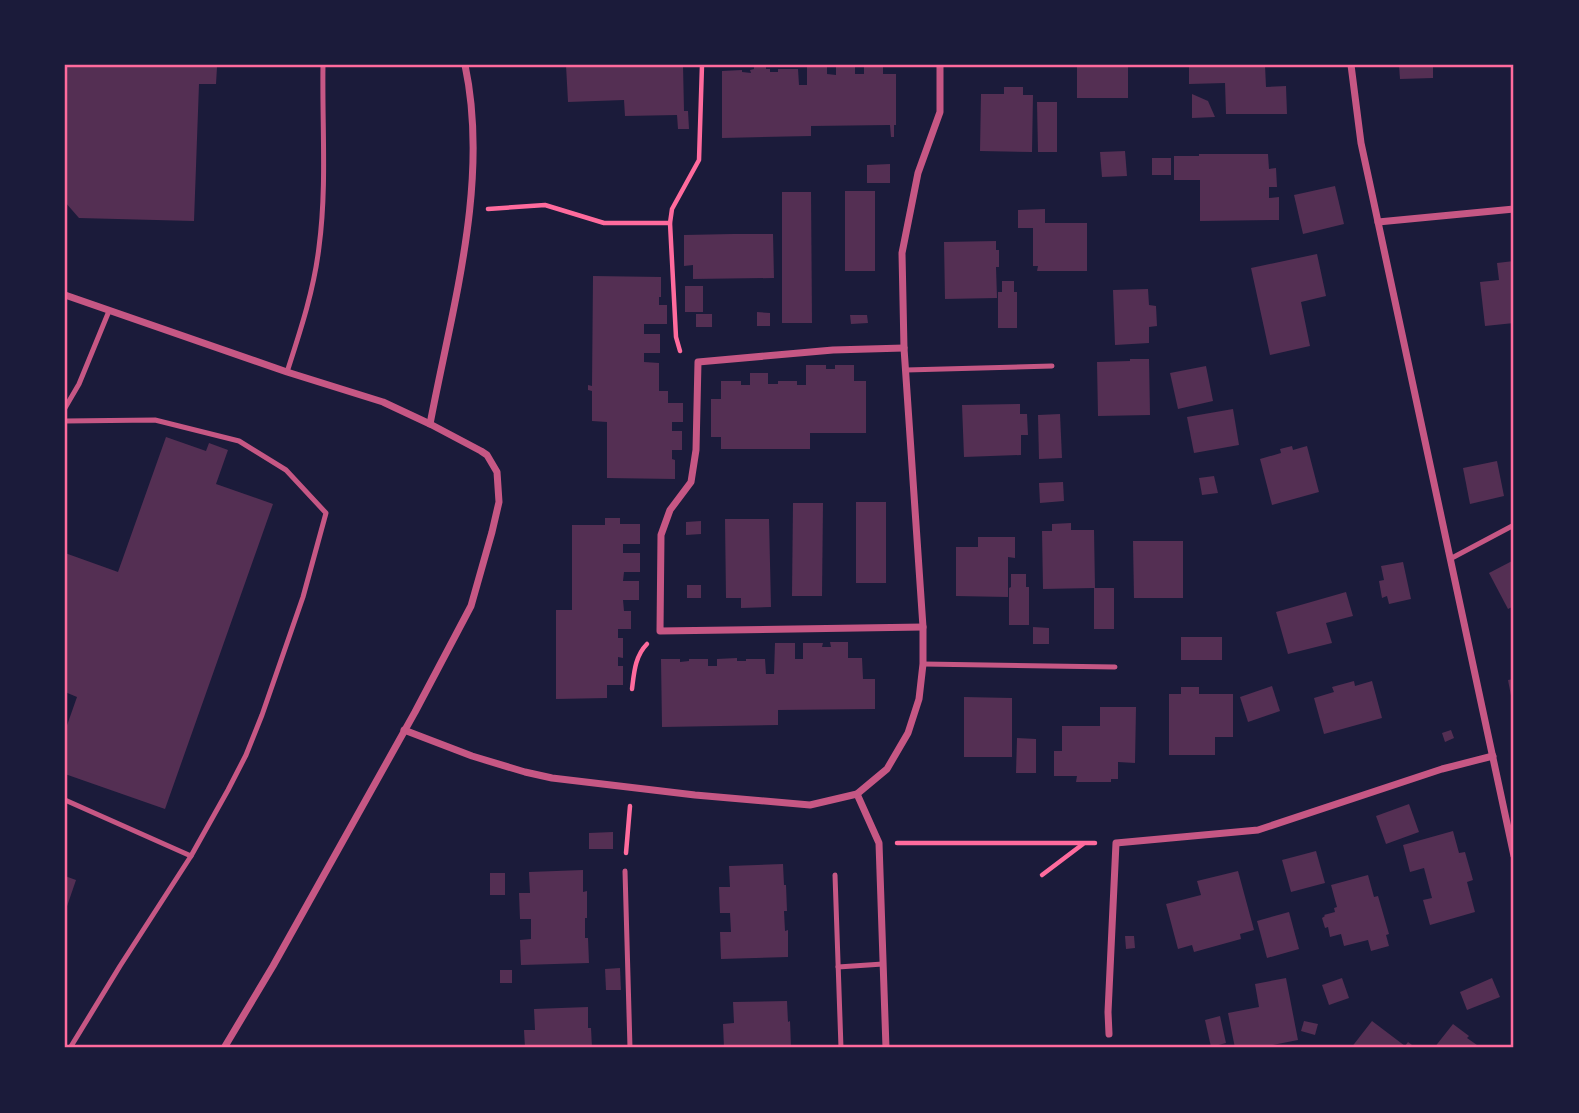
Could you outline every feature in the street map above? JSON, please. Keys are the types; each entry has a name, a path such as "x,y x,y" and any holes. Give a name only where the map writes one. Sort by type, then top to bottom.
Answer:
{"street":[{"path":"430,424 469,211 474,158 473,112 465,65"},
{"path":"404,730 472,756 552,778 810,804 857,794 887,769 908,733 919,699 923,663 923,627 904,348 902,253 918,173 940,112 940,65"},
{"path":"1351,65 1362,143 1378,222 1514,856"},
{"path":"1378,222 1514,209"},
{"path":"65,295 287,372 383,402 486,455 497,472 499,502 471,606 273,967 224,1048"},
{"path":"904,348 833,350 698,362 696,450 691,482 670,510 661,535 660,631 923,627"},
{"path":"1109,1034 1116,843 1258,830 1442,769 1493,756"},
{"path":"857,794 879,843 886,1048"}],"lane":[{"path":"287,372 312,286 319,248 324,185 323,65"},
{"path":"65,408 79,384 109,311"},
{"path":"906,370 1052,366"},
{"path":"65,421 155,420 239,441 286,470 326,513 303,597 246,755 191,856 70,1048"},
{"path":"1450,559 1514,525"},
{"path":"923,663 1115,667"},
{"path":"65,800 191,856"},
{"path":"625,871 630,1048"},
{"path":"835,875 841,1048"},
{"path":"838,967 883,964"}],"path":[{"path":"698,362 682,355 676,337 670,223 672,209 699,160 702,65"},
{"path":"469,211 545,205 604,223 670,223"},
{"path":"632,689 641,650 660,631"},
{"path":"625,871 631,788"},
{"path":"879,843 1116,843"},
{"path":"1042,875 1083,843"}],"building":[{"path":"65,65 217,67 216,84 199,84 194,221 79,218 65,202"},
{"path":"566,65 683,65 684,111 688,111 689,129 678,129 677,115 625,116 624,100 568,102"},
{"path":"807,65 827,65 827,74 836,75 836,65 855,65 855,74 864,74 864,65 883,65 883,74 896,74 894,137 891,137 890,125 811,126 811,136 722,138 722,71 742,70 751,73 750,70 754,67 766,67 770,72 778,72 778,69 798,69 799,85 807,85"},
{"path":"1077,65 1128,65 1128,98 1077,98"},
{"path":"1189,65 1265,65 1266,87 1286,86 1287,114 1226,114 1225,83 1189,84"},
{"path":"1399,65 1433,65 1433,78 1400,79"},
{"path":"1004,87 1023,87 1023,95 1033,95 1032,152 980,151 981,94 1004,94"},
{"path":"1192,94 1208,101 1215,117 1192,118"},
{"path":"1037,102 1057,102 1057,152 1038,152"},
{"path":"1125,151 1127,176 1102,177 1100,152"},
{"path":"1268,154 1269,169 1276,168 1277,187 1269,187 1269,198 1279,197 1279,220 1200,221 1200,180 1174,180 1174,156"},
{"path":"1152,158 1171,158 1171,175 1152,175"},
{"path":"890,164 890,183 867,183 867,165"},
{"path":"1335,186 1344,224 1303,234 1294,195"},
{"path":"845,191 875,191 875,271 845,271"},
{"path":"782,192 811,192 812,323 782,323"},
{"path":"1045,209 1045,223 1087,223 1087,271 1037,271 1038,266 1033,266 1033,228 1018,228 1018,210"},
{"path":"773,234 774,278 693,279 693,265 684,266 684,235"},
{"path":"996,241 996,250 999,250 999,267 996,267 997,298 945,299 944,242"},
{"path":"1317,254 1326,296 1301,302 1310,346 1270,355 1251,268"},
{"path":"1514,261 1514,323 1485,326 1480,282 1499,280 1497,263"},
{"path":"593,276 661,277 659,305 667,305 667,324 644,324 644,334 660,334 660,353 644,353 644,362 659,363 659,391 668,391 668,403 683,403 683,422 672,422 672,431 682,431 682,450 672,450 675,479 607,478 607,422 592,421 592,391 588,390 588,385 592,386"},
{"path":"1002,281 1014,281 1014,292 1017,292 1017,328 998,328 998,292 1002,292"},
{"path":"685,286 703,286 703,312 685,312"},
{"path":"1148,289 1149,305 1156,306 1157,326 1149,327 1149,343 1115,345 1113,290"},
{"path":"757,312 770,313 770,326 757,326"},
{"path":"696,314 712,314 712,327 696,327"},
{"path":"850,315 867,315 868,323 851,324"},
{"path":"1149,359 1150,415 1098,416 1097,362"},
{"path":"806,365 826,365 826,369 835,369 835,365 854,365 854,381 866,381 866,433 810,433 810,449 721,449 721,437 711,437 711,399 721,399 721,381 741,381 741,385 750,385 750,373 768,373 768,384 797,381 797,385 806,385"},
{"path":"1206,366 1213,401 1178,409 1170,373"},
{"path":"1020,404 1020,414 1027,414 1028,435 1021,435 1021,455 964,457 962,405"},
{"path":"1233,409 1239,445 1194,453 1187,417"},
{"path":"1060,414 1062,458 1039,459 1038,415"},
{"path":"166,437 206,451 209,443 228,450 216,484 273,504 165,809 65,774 65,731 77,697 65,692 65,553 118,572"},
{"path":"1292,446 1293,450 1307,446 1319,492 1272,505 1260,459 1281,453 1280,449"},
{"path":"1497,461 1504,496 1470,504 1463,468"},
{"path":"1214,476 1218,493 1202,495 1199,478"},
{"path":"1063,482 1064,501 1040,503 1039,483"},
{"path":"856,502 886,502 886,583 856,583"},
{"path":"793,503 823,503 822,596 792,596"},
{"path":"605,518 620,518 620,524 640,524 640,544 623,544 623,553 640,553 640,572 624,572 623,581 639,581 639,600 623,600 624,611 631,611 631,629 618,629 618,638 623,638 623,658 618,657 618,666 623,666 623,685 607,685 607,698 556,699 556,610 572,610 572,525 605,525"},
{"path":"725,519 769,519 771,607 741,608 741,598 726,598"},
{"path":"701,521 701,534 686,535 686,522"},
{"path":"1071,523 1071,530 1094,530 1095,588 1114,588 1114,629 1094,629 1094,588 1043,589 1042,531 1052,531 1052,524"},
{"path":"978,537 1015,537 1015,558 1008,557 1008,597 956,596 956,547 978,547"},
{"path":"1133,541 1183,541 1183,598 1134,598"},
{"path":"1514,560 1514,606 1508,609 1489,573"},
{"path":"1403,562 1411,599 1389,604 1387,596 1382,598 1379,581 1384,580 1381,566"},
{"path":"1011,574 1026,574 1026,587 1029,587 1029,625 1009,625"},
{"path":"687,585 701,585 701,598 687,598"},
{"path":"1346,592 1353,616 1326,623 1332,643 1288,654 1276,612"},
{"path":"1033,627 1049,628 1049,644 1033,644"},
{"path":"1181,637 1222,637 1222,660 1181,660"},
{"path":"830,642 848,642 848,658 862,658 863,679 875,679 875,709 778,710 778,725 662,727 661,659 680,659 680,662 708,659 708,666 717,666 717,659 765,659 766,674 774,674 775,643 795,643 795,659 803,659 803,643 823,643 822,647 831,647"},
{"path":"1514,679 1514,705 1513,706 1508,680"},
{"path":"1354,681 1355,686 1372,681 1382,718 1324,734 1314,698 1334,692 1332,687"},
{"path":"1272,686 1280,711 1248,722 1240,697"},
{"path":"1181,687 1199,687 1199,694 1233,694 1233,737 1215,737 1215,755 1169,755 1169,694 1181,694"},
{"path":"964,697 1012,698 1012,757 964,757"},
{"path":"1100,707 1136,707 1135,763 1118,762 1118,779 1111,779 1111,782 1076,782 1077,776 1054,776 1054,751 1062,751 1062,726 1100,726"},
{"path":"1451,730 1454,738 1445,742 1442,733"},
{"path":"1017,738 1036,739 1036,773 1016,773"},
{"path":"1409,804 1419,832 1386,844 1376,816"},
{"path":"1453,831 1459,853 1465,852 1473,880 1467,882 1475,912 1430,925 1423,900 1432,898 1424,868 1410,872 1403,845"},
{"path":"613,832 613,849 589,849 589,833"},
{"path":"1316,851 1325,883 1291,892 1282,860"},
{"path":"783,864 788,957 721,959 720,932 731,932 730,913 720,913 719,887 730,887 729,866"},
{"path":"583,870 583,892 587,891 585,938 588,938 589,963 521,965 520,940 531,939 531,919 520,919 519,893 530,893 529,872"},
{"path":"1238,871 1254,930 1240,934 1241,939 1194,952 1192,945 1178,949 1166,904 1201,895 1197,881"},
{"path":"490,873 505,873 505,895 490,895"},
{"path":"1368,875 1374,897 1378,896 1389,934 1386,935 1389,946 1371,951 1368,940 1344,946 1341,934 1330,937 1322,918 1335,912 1334,908 1337,907 1331,885"},
{"path":"65,876 76,880 65,912"},
{"path":"1289,912 1299,949 1267,958 1257,921"},
{"path":"1125,936 1134,936 1135,948 1126,949"},
{"path":"620,968 621,990 606,990 605,969"},
{"path":"500,970 512,970 512,983 500,983"},
{"path":"1286,978 1298,1040 1258,1048 1235,1048 1228,1013 1259,1007 1255,984"},
{"path":"1342,978 1349,998 1329,1005 1322,985"},
{"path":"1492,978 1500,997 1467,1010 1460,992"},
{"path":"787,1001 791,1047 724,1048 723,1024 734,1023 733,1002"},
{"path":"588,1007 592,1048 525,1048 524,1030 535,1030 534,1009"},
{"path":"1220,1016 1226,1043 1211,1047 1205,1020"},
{"path":"1304,1021 1318,1024 1315,1035 1301,1031"},
{"path":"1372,1021 1405,1046 1408,1042 1416,1048 1351,1048"},
{"path":"1453,1024 1469,1036 1467,1038 1477,1045 1475,1048 1434,1048"}]}
